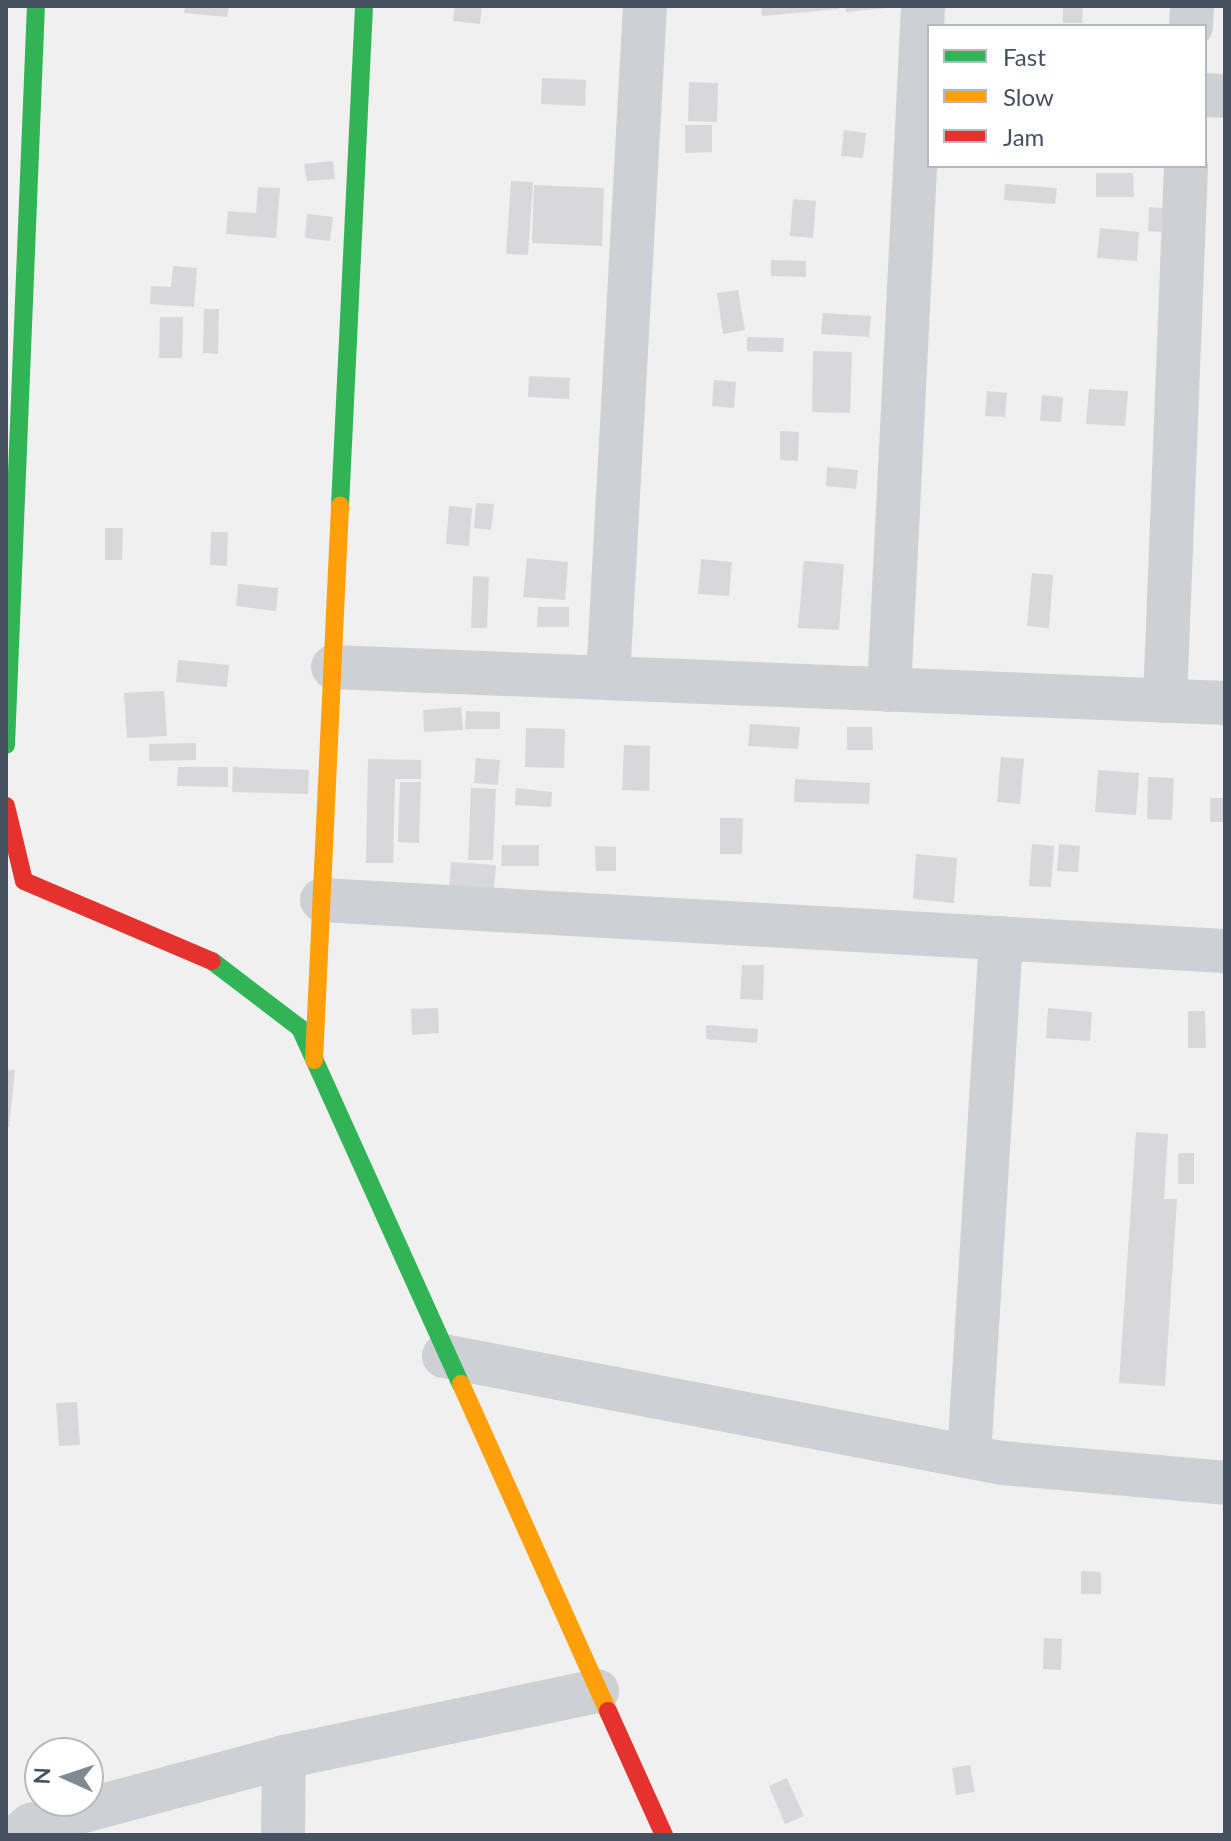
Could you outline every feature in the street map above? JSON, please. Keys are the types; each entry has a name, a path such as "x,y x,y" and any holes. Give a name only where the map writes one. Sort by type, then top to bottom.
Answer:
{"street":[{"path":"6,745 16,233 36,6"},
{"path":"314,1060 364,6"},
{"path":"608,678 645,6"},
{"path":"889,690 924,81 923,6"},
{"path":"1165,701 1186,168"},
{"path":"333,667 1225,703"},
{"path":"6,806 24,881 132,921 220,965 300,1028 444,1356 664,1835"},
{"path":"322,900 1225,951"},
{"path":"969,1456 1001,938"},
{"path":"444,1356 969,1456 1225,1483"},
{"path":"19,1835 31,1825 284,1757 597,1691"},
{"path":"283,1835 284,1757"}],"building":[{"path":"185,6 229,6 227,17 184,13"},
{"path":"455,6 482,6 480,24 453,21"},
{"path":"761,6 839,6 839,9 762,16"},
{"path":"846,6 887,6 887,8 846,12"},
{"path":"1063,6 1083,6 1082,23 1063,23"},
{"path":"542,78 586,80 585,106 541,104"},
{"path":"689,82 718,83 717,122 688,121"},
{"path":"685,125 712,125 712,152 685,153"},
{"path":"844,130 866,133 863,158 841,156"},
{"path":"333,161 335,179 307,181 304,164"},
{"path":"1096,173 1133,173 1134,197 1096,197"},
{"path":"511,181 533,182 528,255 506,254"},
{"path":"1005,184 1057,188 1055,204 1004,200"},
{"path":"534,185 604,188 602,246 532,243"},
{"path":"258,187 280,188 276,238 226,234 228,211 256,213"},
{"path":"793,199 816,201 813,238 790,236"},
{"path":"1149,207 1178,209 1176,233 1148,231"},
{"path":"307,214 333,217 330,241 305,238"},
{"path":"1100,228 1139,232 1137,261 1097,258"},
{"path":"771,260 806,261 806,277 771,276"},
{"path":"173,266 197,268 194,307 150,304 151,286 171,287"},
{"path":"738,290 745,330 723,334 717,293"},
{"path":"204,309 219,309 218,354 203,353"},
{"path":"823,313 871,316 869,337 821,334"},
{"path":"160,317 183,317 182,358 159,358"},
{"path":"747,337 784,338 783,352 747,351"},
{"path":"813,351 852,352 850,413 812,412"},
{"path":"529,376 570,378 569,399 528,397"},
{"path":"714,380 736,382 734,408 712,406"},
{"path":"1089,389 1128,391 1125,426 1086,424"},
{"path":"987,391 1007,393 1005,417 985,416"},
{"path":"1042,395 1063,397 1061,422 1040,421"},
{"path":"780,431 799,432 798,461 780,460"},
{"path":"827,467 858,470 856,489 826,486"},
{"path":"476,503 494,504 491,530 474,528"},
{"path":"449,506 472,508 469,546 446,544"},
{"path":"105,528 123,528 122,560 105,560"},
{"path":"211,532 228,532 227,566 210,565"},
{"path":"527,558 568,562 565,600 523,597"},
{"path":"701,559 732,562 729,596 698,594"},
{"path":"804,561 844,564 839,630 798,628"},
{"path":"1032,573 1053,575 1049,628 1027,626"},
{"path":"473,576 489,577 487,628 471,628"},
{"path":"238,584 278,588 276,611 236,606"},
{"path":"538,607 569,607 569,627 537,627"},
{"path":"178,660 229,665 227,687 176,682"},
{"path":"164,691 167,736 127,738 124,693"},
{"path":"461,707 463,730 424,732 423,710"},
{"path":"466,711 500,712 500,729 465,729"},
{"path":"750,724 800,727 798,749 748,746"},
{"path":"847,727 872,727 873,750 847,750"},
{"path":"526,728 565,729 564,768 525,767"},
{"path":"196,743 196,760 149,761 149,744"},
{"path":"624,745 650,746 649,791 622,790"},
{"path":"1001,757 1024,759 1020,804 997,802"},
{"path":"476,758 500,760 498,785 474,783"},
{"path":"368,759 421,760 421,779 395,779 393,863 366,863"},
{"path":"178,767 228,767 228,787 177,786"},
{"path":"233,767 309,770 308,794 232,792"},
{"path":"1098,770 1139,773 1136,815 1095,812"},
{"path":"1148,777 1174,778 1172,820 1147,819"},
{"path":"795,779 870,783 869,804 794,802"},
{"path":"400,782 421,782 419,843 398,842"},
{"path":"471,788 496,789 493,860 468,860"},
{"path":"516,788 552,792 551,807 515,805"},
{"path":"1210,798 1225,798 1225,822 1210,822"},
{"path":"720,818 743,818 742,854 720,854"},
{"path":"1032,844 1054,846 1051,887 1029,886"},
{"path":"1059,844 1080,846 1078,872 1057,871"},
{"path":"502,845 539,845 539,866 501,866"},
{"path":"595,846 616,847 616,871 596,871"},
{"path":"916,854 957,858 954,903 913,899"},
{"path":"451,862 496,865 494,891 449,888"},
{"path":"742,965 764,965 763,1000 740,999"},
{"path":"438,1008 439,1033 412,1035 411,1009"},
{"path":"1048,1008 1092,1012 1090,1041 1046,1038"},
{"path":"1188,1011 1205,1011 1206,1048 1188,1048"},
{"path":"706,1025 758,1029 757,1043 706,1039"},
{"path":"6,1069 15,1070 9,1127 6,1127"},
{"path":"1136,1132 1168,1134 1164,1199 1177,1199 1165,1386 1119,1383"},
{"path":"1178,1153 1194,1153 1194,1184 1178,1184"},
{"path":"77,1402 80,1445 59,1446 56,1403"},
{"path":"1081,1571 1101,1572 1101,1594 1081,1594"},
{"path":"1044,1638 1062,1639 1061,1670 1043,1669"},
{"path":"970,1765 975,1792 956,1795 952,1768"},
{"path":"787,1778 804,1816 785,1824 769,1786"}],"traffic: fast":[{"path":"6,745 36,6"},
{"path":"340,506 364,6"},
{"path":"212,961 300,1028 461,1384"}],"traffic: slow":[{"path":"314,1060 340,506"},
{"path":"461,1384 608,1711"}],"traffic: jam":[{"path":"6,806 24,881 212,961"},
{"path":"608,1711 664,1835"}]}
